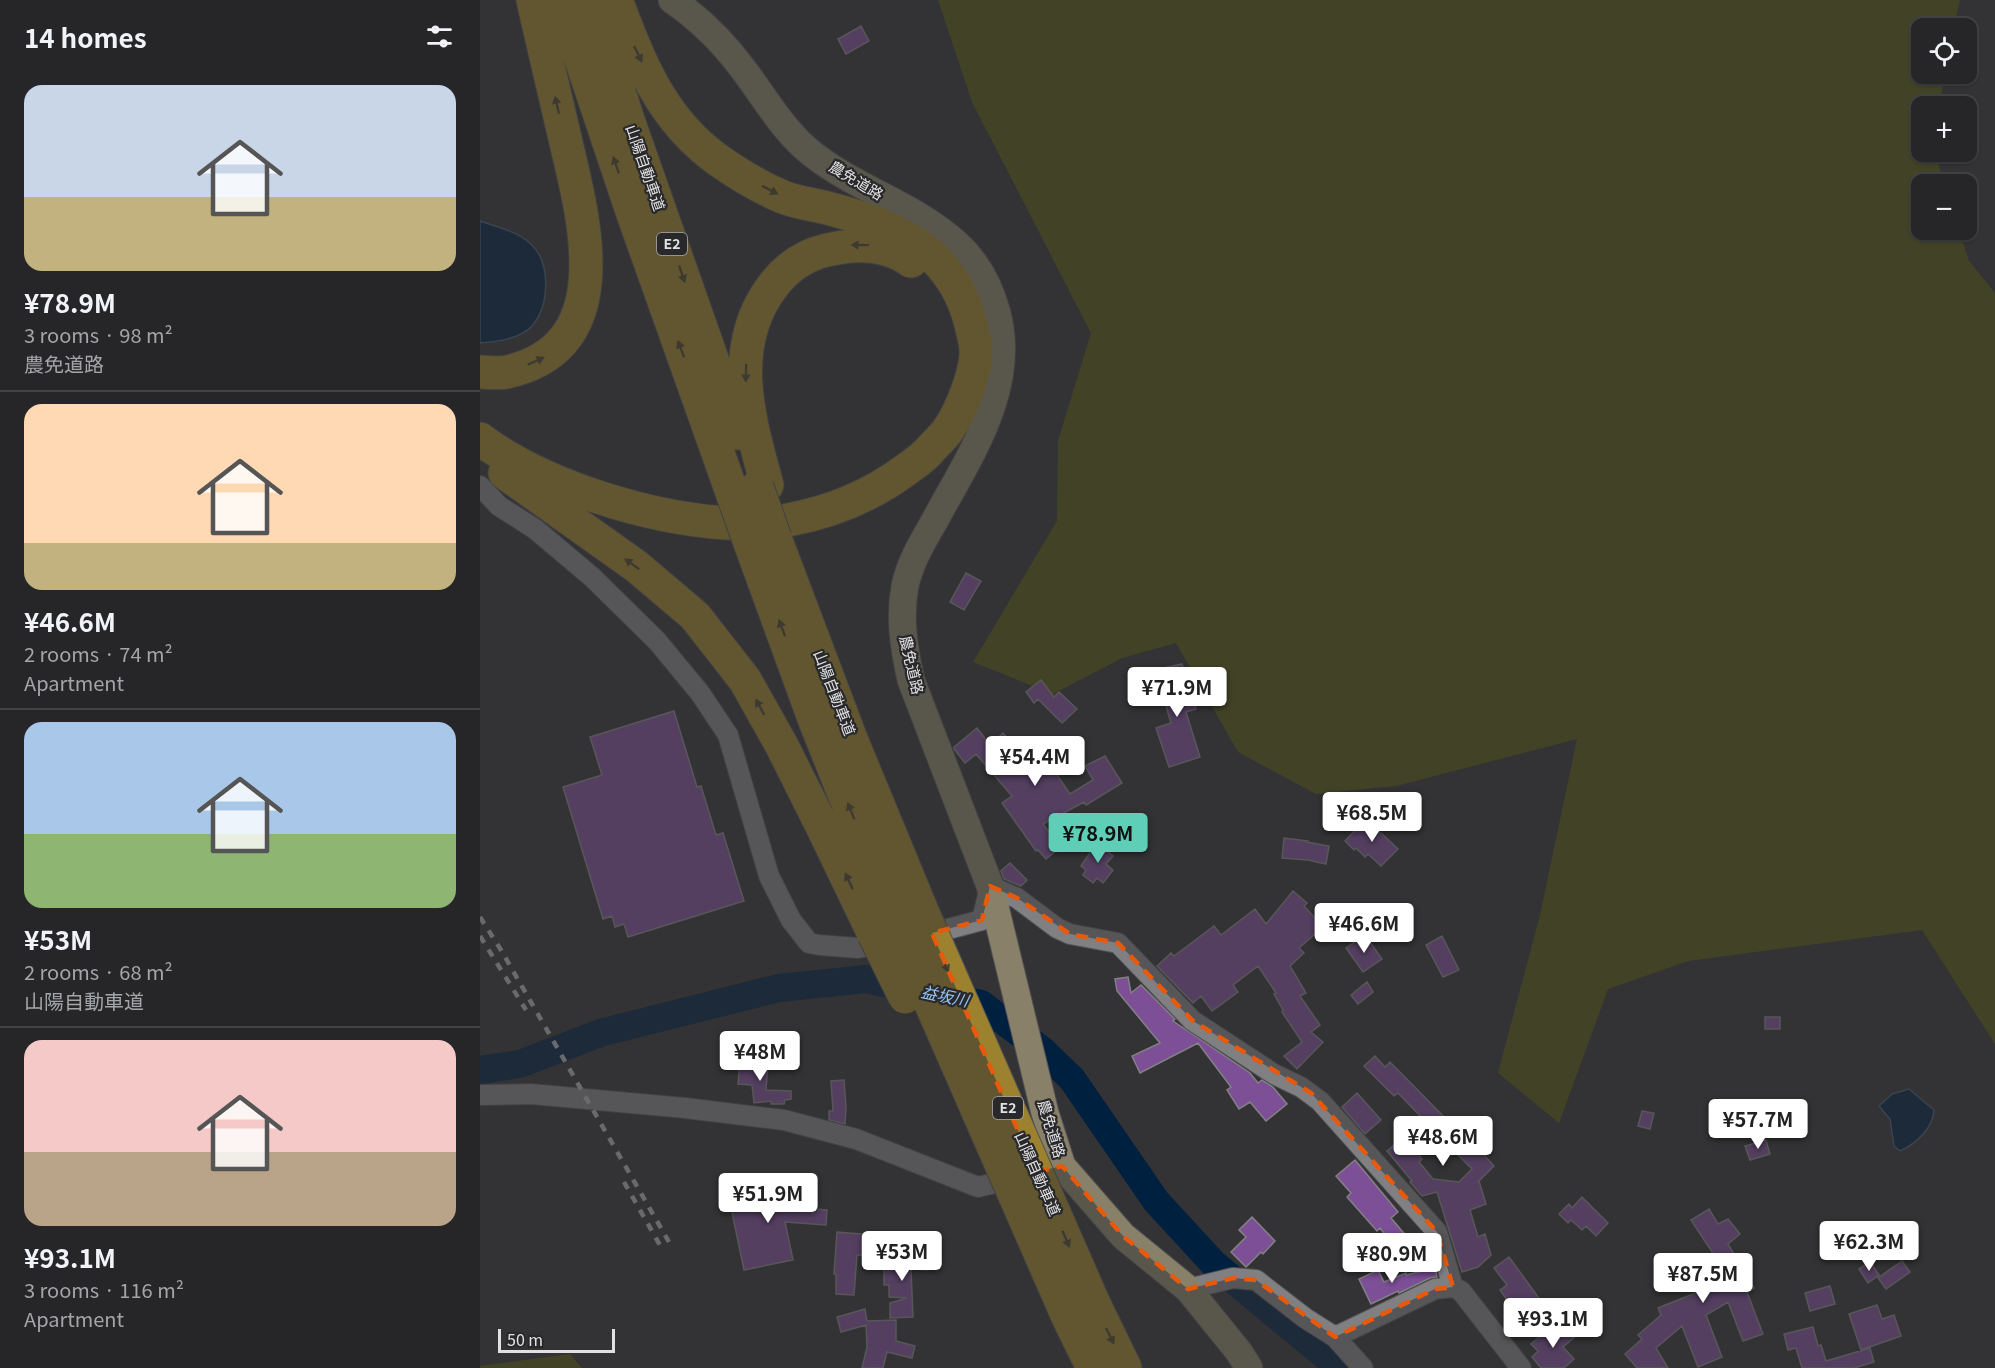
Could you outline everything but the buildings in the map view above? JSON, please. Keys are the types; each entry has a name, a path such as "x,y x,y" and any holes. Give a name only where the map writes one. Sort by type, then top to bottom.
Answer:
{"highway":[{"path":"480,372 506,372 542,360 564,342 579,317 587,281 585,238 577,189 533,0"},
{"name":"山陽自動車道","path":"561,0 633,214 751,485"},
{"name":"山陽自動車道","path":"590,0 751,485 762,539 851,739 897,923 1081,1310 1125,1368"},
{"path":"480,439 494,450 561,484 625,505 705,521 763,525 819,514 858,500 890,482 924,456 949,428 967,394 976,351 969,311 957,286 937,260 916,242 885,226 829,208 784,198 718,160 689,136 660,99 632,43 616,0"},
{"path":"480,418 505,435 587,472 627,487 704,504 761,506 815,497 852,484 882,468 915,441 937,417 951,383 956,350 952,318 942,294 926,271 902,255 876,246 846,245 812,253 782,273 759,303 747,339 745,379 749,413 751,485"},
{"path":"480,451 515,482 636,566 695,616 745,680 807,796 897,923 1081,1310"},
{"name":"山陽自動車道","path":"1081,1310 1093,1368"}],"street":[{"name":"農免道路","path":"672,0 714,33 744,70 771,110 807,149 844,176 933,224 958,244 981,270 1002,332 1002,365 996,397 982,431 914,557 905,586 902,622 904,649 911,680 990,885 1032,1063 1062,1166 1123,1236 1198,1286 1249,1368"},
{"path":"480,486 499,506 535,529 592,577 657,641 700,693 728,735 769,876 790,920 809,943 858,948 908,939 982,920 990,885 1017,898 1057,928 1070,934 1118,943 1193,1021 1274,1074 1311,1093 1437,1232 1453,1287"},
{"path":"480,1095 531,1094 685,1108 784,1120 856,1139 978,1187 1062,1166"},
{"path":"1198,1286 1233,1278 1256,1280 1305,1318 1335,1337 1363,1368"},
{"path":"1335,1337 1436,1290 1453,1287 1466,1296 1521,1368"}],"highlighted area":[{"path":"990,886 1017,898 1070,934 1118,943 1193,1021 1311,1093 1437,1232 1453,1287 1435,1289 1335,1337 1256,1280 1233,1278 1188,1289 1123,1236 1062,1166 1036,1172 932,933 982,920"}],"shaded area":[{"path":"938,0 1960,0 1956,18 1911,18 1911,84 1943,84 1941,96 1911,96 1911,162 1937,162 1942,174 1911,174 1911,240 1962,240 1969,261 1995,293 1995,1044 1922,930 1688,961 1608,989 1559,1123 1498,1073 1540,915 1577,739 1396,786 1316,794 1238,752 1176,643 1122,658 1053,694 973,662 1057,521 1058,441 1091,333 972,102"},
{"path":"570,1354 582,1368 480,1368 480,1366"}],"water":[{"path":"480,221 513,233 531,244 538,252 542,262 546,284 542,307 532,326 515,337 480,343"},
{"path":"1909,1089 1934,1110 1933,1117 1923,1135 1900,1151 1894,1146 1890,1119 1879,1106 1892,1094"}],"waterway":[{"name":"益坂川","path":"480,1070 520,1064 600,1033 779,988 866,979 981,1004 1043,1051 1072,1079 1156,1201 1213,1263 1340,1368"}],"railway":[{"path":"480,917 669,1242"},
{"path":"480,936 526,1010"},
{"path":"624,1182 661,1247"}]}
